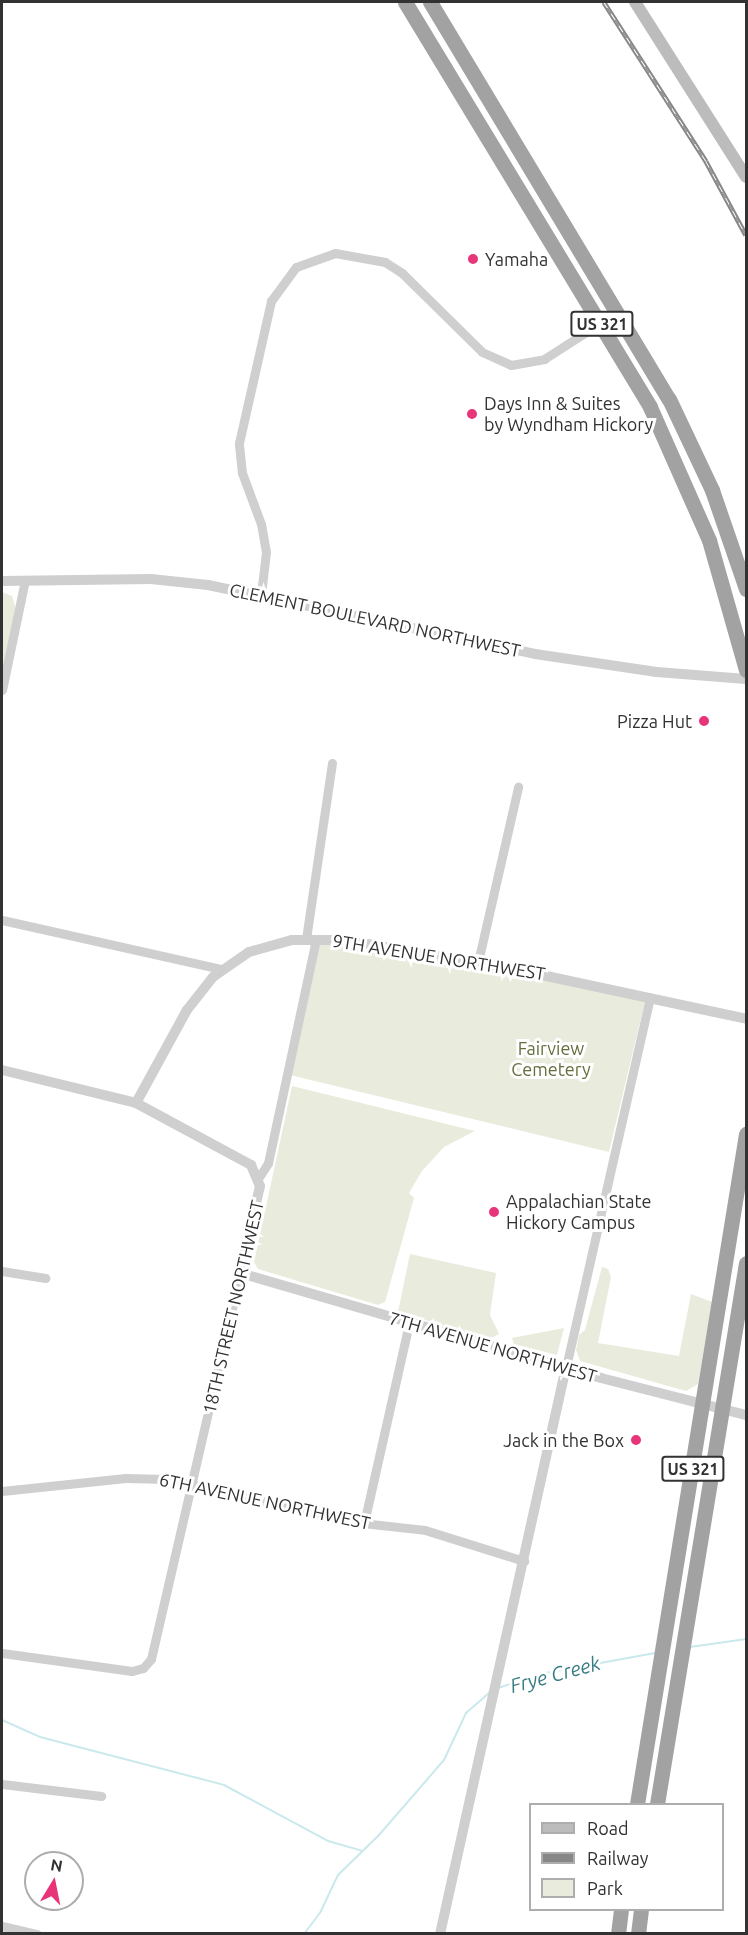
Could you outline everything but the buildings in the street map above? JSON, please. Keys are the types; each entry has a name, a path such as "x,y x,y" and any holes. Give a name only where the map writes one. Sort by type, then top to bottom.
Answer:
{"highway":[{"name":"US 321","path":"405,2 651,407 692,496 725,585 747,670"},
{"name":"US 321","path":"430,2 619,311 692,444 728,531 747,589"},
{"name":"US 321","path":"637,1803 747,1134"},
{"name":"US 321","path":"657,1803 747,1263"},
{"path":"618,1934 621,1911"},
{"path":"638,1934 641,1911"}],"main road":[{"path":"635,2 747,177"}],"street":[{"path":"261,595 266,552 261,524 242,473 239,443 266,316 280,284 309,259 349,253 393,266 490,358 511,365 544,359 619,311"},
{"name":"CLEMENT BOULEVARD NORTHWEST","path":"2,581 152,579 261,595 535,654 657,672 747,679"},
{"path":"2,690 25,580"},
{"name":"18TH STREET NORTHWEST","path":"2,1653 138,1670 151,1659 240,1273 259,1177 268,1163 311,939 332,763"},
{"path":"478,962 518,787"},
{"path":"2,920 222,969"},
{"name":"9TH AVENUE NORTHWEST","path":"136,1103 187,1010 222,969 260,948 311,939 344,940 478,962 747,1019"},
{"path":"440,1934 650,997"},
{"path":"2,1070 136,1103 247,1163 259,1177"},
{"path":"2,1271 45,1278"},
{"name":"7TH AVENUE NORTHWEST","path":"240,1273 566,1367 747,1415"},
{"path":"364,1523 409,1323"},
{"name":"6TH AVENUE NORTHWEST","path":"2,1491 140,1477 192,1484 364,1523 425,1530 524,1561"},
{"path":"2,1784 101,1796"},
{"path":"2,1926 37,1934"}],"green space":[{"path":"2,592 12,596 16,609 2,675"},
{"name":"Fairview Cemetery","path":"318,943 459,963 645,1001 609,1152 290,1075"},
{"path":"292,1086 475,1131 444,1147 422,1171 409,1193 414,1198 385,1302 378,1305 258,1269 254,1262"},
{"path":"410,1254 496,1273 490,1315 499,1334 489,1339 398,1312"},
{"path":"602,1267 608,1269 611,1277 598,1343 679,1356 691,1294 712,1302 698,1384 686,1391 580,1361 576,1350 579,1335 585,1330"},
{"path":"564,1328 557,1355 514,1344 512,1338"}],"waterway":[{"name":"Frye Creek","path":"690,1647 746,1639"},
{"name":"Frye Creek","path":"498,1688 540,1674 655,1653"},
{"name":"Frye Creek","path":"304,1934 320,1913 338,1875 379,1835 444,1760 466,1713 490,1692"},
{"path":"2,1720 40,1737 224,1785 328,1841 362,1851"}],"railway":[{"path":"604,2 706,161 746,235"}],"place":[{"name":"Yamaha","path":"473,259"},
{"name":"Days Inn & Suites by Wyndham Hickory","path":"472,414"},
{"name":"Pizza Hut","path":"704,721"},
{"name":"Appalachian State Hickory Campus","path":"494,1212"},
{"name":"Jack in the Box","path":"636,1440"}]}
